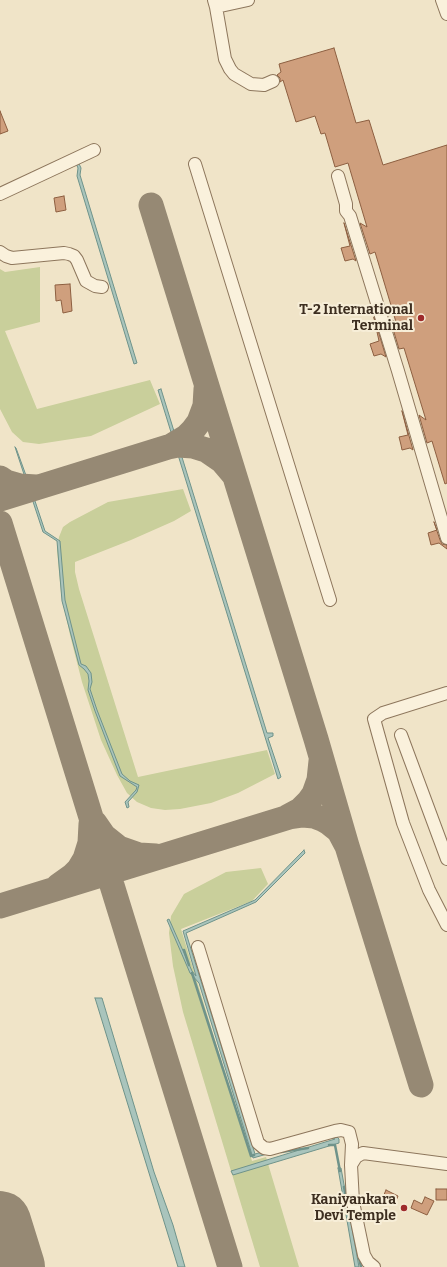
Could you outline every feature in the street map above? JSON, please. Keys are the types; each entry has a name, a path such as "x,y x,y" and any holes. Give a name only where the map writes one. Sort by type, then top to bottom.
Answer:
{"street":[{"path":"248,0 215,4 225,59 234,74 251,84 264,85 273,81"},
{"path":"442,0 447,14"},
{"path":"0,194 94,150"},
{"path":"195,164 330,600"},
{"path":"338,176 346,204 341,213 350,216 398,371 447,538"},
{"path":"0,252 12,258 64,253 69,254 74,256 77,260 86,281 95,286 102,287"},
{"path":"447,693 383,713 374,719 403,824 429,890 447,925"},
{"path":"401,736 447,859"},
{"path":"198,947 258,1143 264,1148 270,1149 335,1131 349,1132 352,1144 351,1165 353,1202 362,1248 366,1259 374,1267"},
{"path":"351,1165 356,1157 363,1153 412,1158 447,1164"}],"green space":[{"path":"40,267 40,322 5,331 37,409 150,380 160,404 91,436 39,444 23,442 12,432 0,409 0,269 5,272"},
{"path":"183,489 191,511 174,521 131,540 75,562 75,572 79,589 138,777 267,750 275,774 238,793 211,803 180,809 165,810 151,808 137,802 127,793 101,740 82,682 70,635 61,593 57,550 59,537 63,527 108,502"},
{"path":"261,868 268,884 252,901 181,929 252,1161 266,1157 299,1267 260,1267 183,1012 173,966 169,933 171,916 184,894 226,872"}],"water":[{"path":"74,153 81,168 80,175 137,363 134,364 77,176 78,168 72,154"},
{"path":"161,389 267,733 273,733 273,736 268,738 281,777 278,779 158,390"},
{"path":"15,447 45,531 60,541 65,600 81,664 86,666 91,673 92,682 90,689 97,710 122,774 130,781 139,785 137,792 128,802 129,807 127,808 125,802 137,787 120,776 95,711 88,690 88,674 79,665 62,601 57,541 43,532"},
{"path":"304,850 305,853 256,902 186,933 255,1154 325,1135 337,1137 339,1139 339,1143 233,1175 231,1171 335,1139 331,1137 324,1138 253,1158 199,983 190,973 167,920 169,919 192,971 196,976 183,931 255,900"},
{"path":"95,998 102,998 154,1172 173,1225 185,1267 178,1267"},
{"path":"338,1168 341,1168 359,1267 355,1267"}],"building":[{"name":"T-2 International Terminal","path":"334,48 356,123 369,120 383,165 447,145 447,483 445,484 432,441 427,443 419,415 426,420 404,348 399,349 390,319 396,322 375,252 370,254 360,223 367,227 348,163 335,167 325,133 321,134 315,116 296,122 283,80 280,82 280,78 277,75 281,72 279,64"},
{"path":"0,111 8,131 0,134"},
{"path":"64,196 66,210 56,212 54,198"},
{"path":"344,223 356,261 353,259 345,261 341,248 350,246"},
{"path":"70,284 72,311 63,313 61,300 56,301 55,285"},
{"path":"374,317 386,357 381,354 374,356 370,344 379,341"},
{"path":"402,411 413,450 410,448 402,450 399,437 408,435"},
{"path":"437,530 442,544 447,545 447,549 439,543 431,545 428,533"},
{"path":"436,1189 447,1189 447,1200 436,1200"},
{"path":"386,1190 398,1196 395,1203 383,1197"},
{"path":"425,1197 434,1201 427,1215 411,1208 414,1200 422,1204"}],"waterway":[{"path":"184,950 189,965"},
{"path":"192,973 251,1156 254,1155"},
{"path":"329,1145 335,1145 340,1171"},
{"path":"281,1152 308,1148"},
{"path":"344,1187 347,1202"},
{"path":"359,1258 361,1267"}],"taxiway":[{"path":"151,205 316,739 347,846"},
{"path":"174,445 171,446 186,437 199,422 205,406 206,389"},
{"path":"0,499 178,445 193,446 206,450 222,461 233,474"},
{"path":"0,478 6,482 20,486 36,487"},
{"path":"0,523 230,1267"},
{"path":"287,817 300,810 314,794 319,780 321,761"},
{"path":"0,906 289,817 303,815 314,816 322,819 339,831 347,846 421,1085"},
{"path":"95,823 104,836 119,848 139,855 156,856"},
{"path":"58,886 72,876 79,869 85,859 90,843 91,824"}],"runway":[{"path":"0,1222 14,1267"}],"place":[{"name":"T-2 International Terminal","path":"421,318"},
{"name":"Kaniyankara Devi Temple","path":"404,1208"}]}
